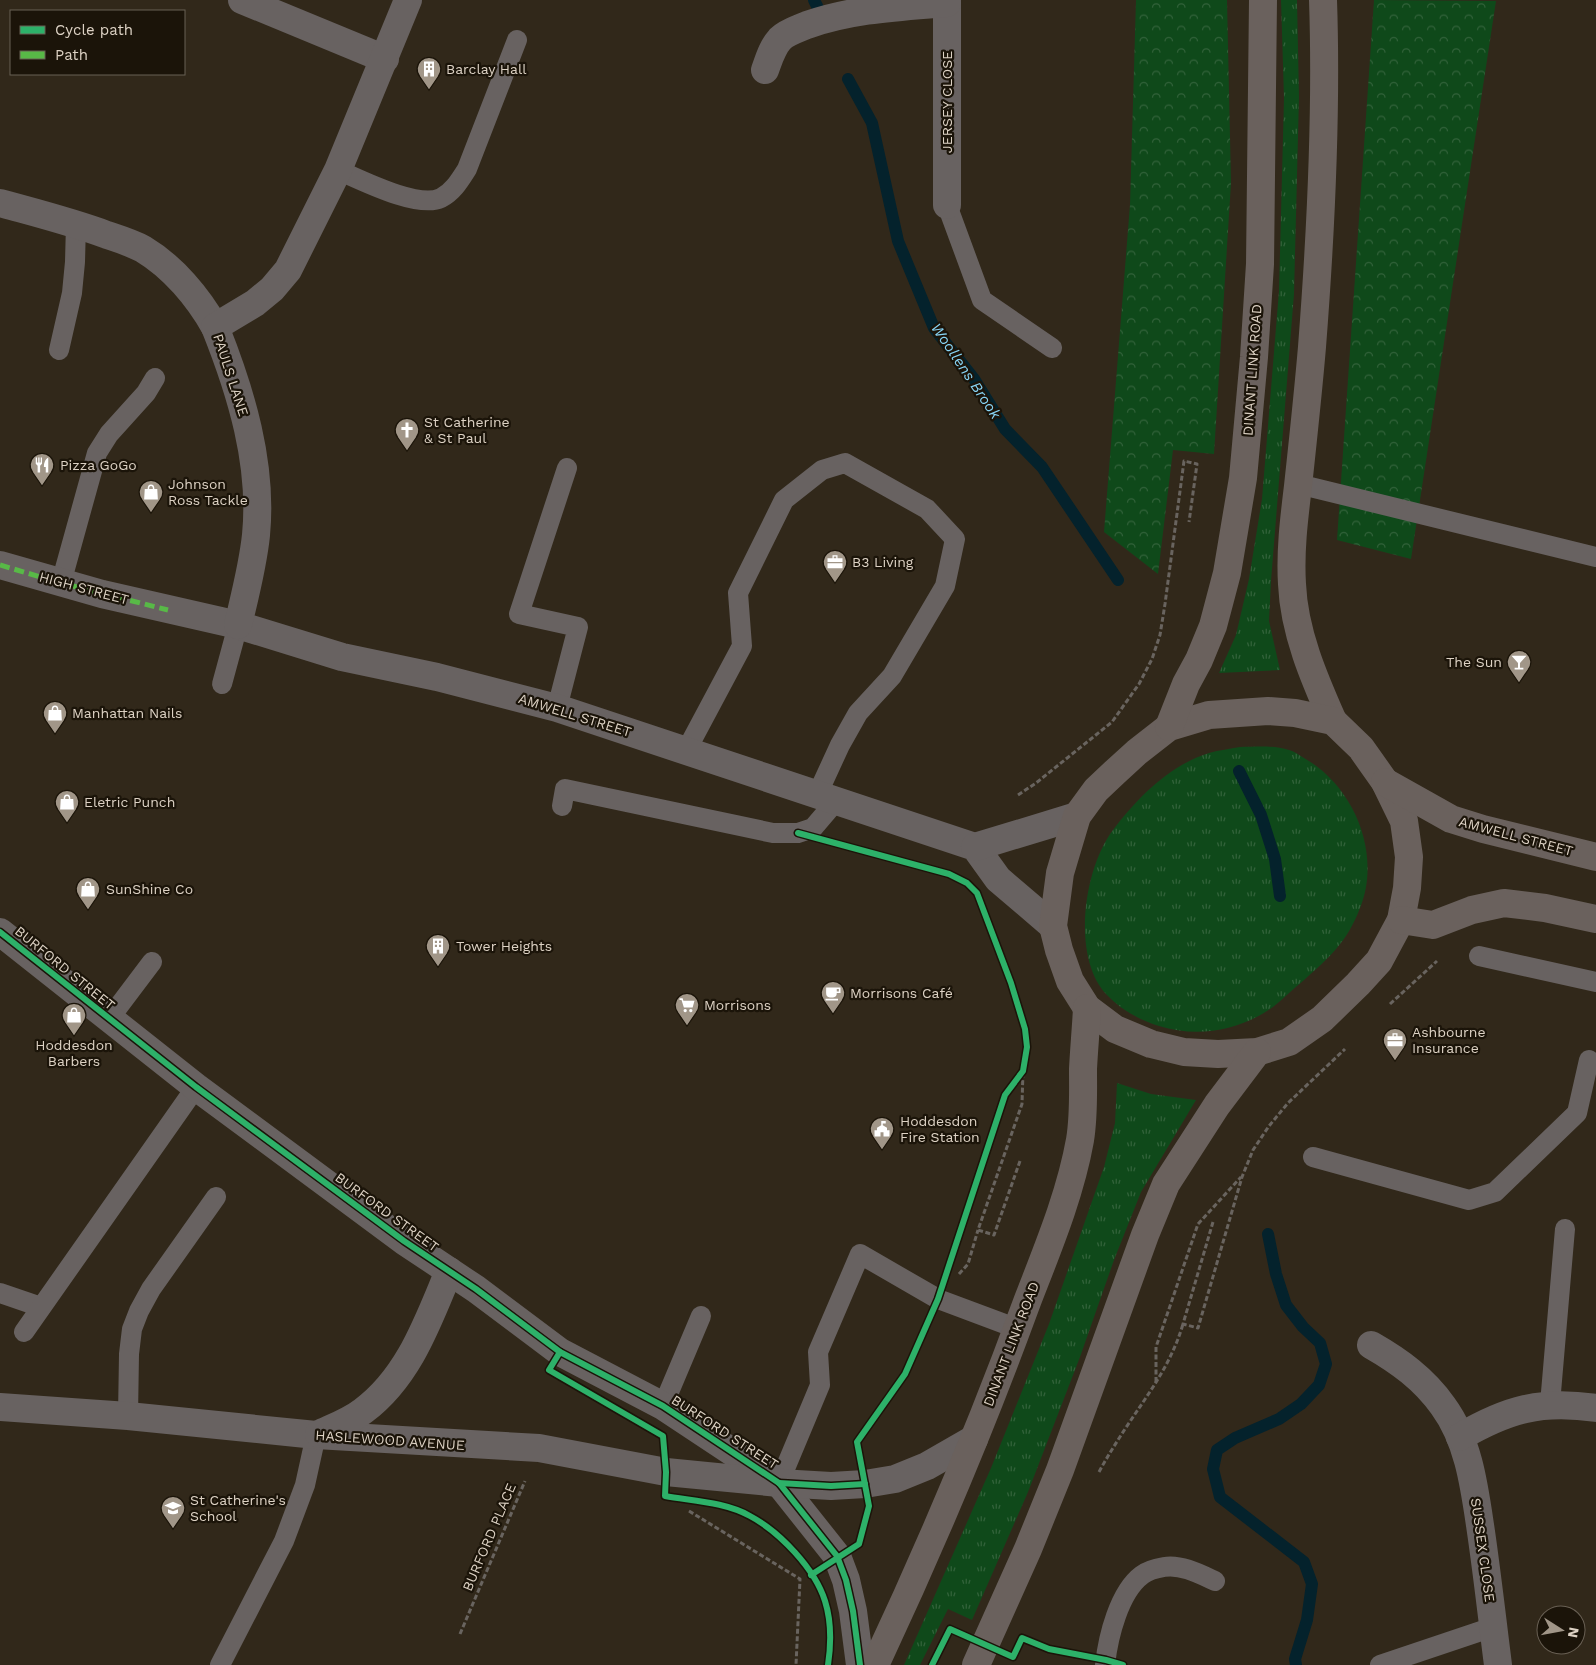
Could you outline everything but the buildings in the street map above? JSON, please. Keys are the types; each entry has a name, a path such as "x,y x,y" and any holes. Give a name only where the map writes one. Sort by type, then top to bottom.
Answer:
{"main road":[{"name":"DINANT LINK ROAD","path":"1169,727 1186,684 1199,660 1213,626 1227,573 1243,478 1260,264 1263,0"},
{"path":"1322,0 1324,168 1309,382 1292,541 1292,585 1298,627 1313,677 1333,721 1361,748 1386,782 1404,820 1409,857 1402,920 1379,961 1322,1019 1289,1042 1257,1052 1218,1054 1184,1052 1151,1044 1116,1029 1087,1008 1070,981 1053,926 1060,873 1077,816 1096,790 1136,752 1169,727 1208,714 1260,711 1295,713 1333,721"},
{"name":"AMWELL STREET","path":"1386,782 1450,819 1482,829 1596,857"},
{"path":"1402,920 1432,925 1472,910 1504,903 1546,908 1596,919"},
{"name":"DINANT LINK ROAD","path":"875,1665 948,1505 1018,1329 1070,1184 1080,1140 1084,1107 1083,1069 1087,1008"},
{"path":"976,1665 1028,1549 1060,1470 1145,1235 1166,1184 1217,1105 1257,1052"}],"street":[{"path":"242,0 384,59"},
{"name":"PAULS LANE","path":"238,625 256,535 257,485 241,398 230,363 215,328 256,303 272,289 288,270 338,170 408,0"},
{"path":"765,70 772,51 781,38 793,30 828,18 947,1"},
{"name":"JERSEY CLOSE","path":"947,1 947,205"},
{"path":"0,203 76,224 142,249 161,262 184,284 203,306 215,328"},
{"name":"HIGH STREET","path":"0,565 61,583 168,610"},
{"name":"AMWELL STREET","path":"168,610 238,625 342,657 558,708 975,848"},
{"path":"1053,926 998,879 975,848 1077,816"},
{"name":"BURFORD STREET","path":"0,932 196,1087 404,1242 476,1289 560,1352 664,1406 779,1482 837,1556 846,1580 851,1603 860,1665"},
{"path":"316,1435 346,1422 364,1410 386,1390 417,1346 449,1271"},
{"name":"SUSSEX CLOSE","path":"1371,1345 1400,1362 1422,1381 1444,1406 1460,1437 1468,1459 1475,1492 1486,1562 1498,1665"},
{"path":"1460,1437 1484,1423 1504,1415 1550,1404 1596,1408"},
{"name":"HASLEWOOD AVENUE","path":"0,1407 128,1416 316,1435 540,1448 666,1484 779,1482"},
{"name":"BURFORD STREET","path":"779,1482 831,1486 865,1484 895,1478 927,1466 974,1439"}],"lane":[{"path":"338,170 397,195 417,200 440,198 457,186 467,169 517,40"},
{"path":"947,205 982,300 1052,348"},
{"path":"59,350 72,293 76,224"},
{"path":"61,583 97,453 109,434 146,393 155,378"},
{"path":"562,806 566,789 773,833 798,833 813,828 827,798 840,745 858,713 892,676 945,586 955,539 927,509 845,463 822,470 784,500 738,593 742,646 686,751"},
{"path":"558,708 578,627 519,614 567,468"},
{"path":"1298,484 1596,557"},
{"path":"222,684 238,625"},
{"path":"1479,956 1596,982"},
{"path":"109,1019 152,962"},
{"path":"1313,1157 1469,1200 1495,1192 1577,1113 1589,1060"},
{"path":"24,1332 196,1087"},
{"path":"128,1416 129,1354 132,1328 151,1290 216,1197"},
{"path":"1550,1404 1566,1229"},
{"path":"779,1482 820,1384 818,1352 860,1254 938,1299 1018,1329"},
{"path":"0,1293 41,1307"},
{"path":"664,1406 701,1316"},
{"path":"220,1665 284,1541 305,1485 316,1435"},
{"path":"1106,1665 1111,1629 1125,1595 1143,1574 1166,1567 1189,1569 1215,1581"},
{"path":"1380,1665 1493,1627"}],"path":[{"path":"1012,800 1112,722 1139,684 1152,659 1160,635 1184,461 1197,464 1189,522"},
{"path":"968,1264 1022,1104 1024,1063"},
{"path":"1017,1079 1023,1071"},
{"path":"978,1230 994,1235 1020,1160"},
{"path":"1156,1382 1156,1347 1198,1224 1242,1177"},
{"path":"1096,1477 1124,1430 1168,1364 1177,1345 1183,1324"},
{"path":"666,1484 800,1579 796,1665"}],"green space":[{"path":"1136,0 1227,0 1231,183 1214,454 1173,450 1158,574 1104,532 1130,205"},
{"path":"1281,0 1297,0 1299,97 1294,294 1269,621 1280,670 1219,673 1236,635 1249,579 1262,499 1279,291 1284,98"},
{"path":"1374,0 1496,1 1411,559 1337,540"},
{"path":"1240,747 1271,747 1293,751 1322,770 1337,786 1359,823 1365,844 1368,866 1366,887 1355,920 1337,948 1273,1007 1246,1022 1232,1027 1203,1032 1174,1030 1144,1021 1124,1009 1106,994 1095,978 1088,958 1085,935 1089,889 1103,846 1113,830 1155,784 1195,758 1213,752"},
{"path":"1117,1083 1151,1094 1196,1100 1141,1192 1028,1492 972,1620 948,1609 920,1665 904,1665 991,1468 1049,1324 1104,1167 1115,1123"}],"waterway":[{"name":"Woollens Brook","path":"814,0 825,22"},
{"name":"Woollens Brook","path":"848,79 872,123 898,241 934,328 974,379 1005,429 1042,467 1118,580"},
{"name":"Woollens Brook","path":"1239,771 1261,815 1275,859 1280,896"},
{"name":"Woollens Brook","path":"1268,1234 1276,1274 1286,1305 1303,1327 1320,1343 1326,1364 1319,1385 1301,1404 1279,1419 1235,1438 1217,1450 1213,1469 1220,1497 1304,1562 1312,1584 1307,1620 1295,1659 1296,1665"}],"marked path":[{"path":"0,565 61,583 168,610"}],"cycle path":[{"path":"798,833 949,874 967,883 977,893 1011,983 1025,1029 1027,1047 1023,1071 1005,1095 938,1299 905,1374 857,1442 869,1506 859,1544 811,1575"},
{"path":"0,932 196,1087 404,1241 476,1289 560,1352 663,1406 779,1483 837,1556 846,1580 853,1611 860,1665"},
{"path":"560,1352 549,1370 663,1436 666,1472 665,1496 720,1505 740,1511 761,1523 795,1552 813,1576 825,1601 830,1633 828,1665"},
{"path":"779,1483 831,1486 865,1484"},
{"path":"932,1665 950,1629 1013,1657 1022,1638 1049,1649 1123,1665"}],"place":[{"name":"Barclay Hall","path":"429,90"},
{"name":"St Catherine & St Paul","path":"407,451"},
{"name":"Pizza GoGo","path":"42,486"},
{"name":"Johnson Ross Tackle","path":"151,513"},
{"name":"B3 Living","path":"835,583"},
{"name":"The Sun","path":"1519,683"},
{"name":"Manhattan Nails","path":"55,734"},
{"name":"Eletric Punch","path":"67,823"},
{"name":"SunShine Co","path":"88,910"},
{"name":"Tower Heights","path":"438,967"},
{"name":"Morrisons Café","path":"833,1014"},
{"name":"Morrisons","path":"687,1026"},
{"name":"Hoddesdon Barbers","path":"74,1036"},
{"name":"Ashbourne Insurance","path":"1395,1061"},
{"name":"Hoddesdon Fire Station","path":"882,1150"},
{"name":"St Catherine's School","path":"173,1529"}]}
